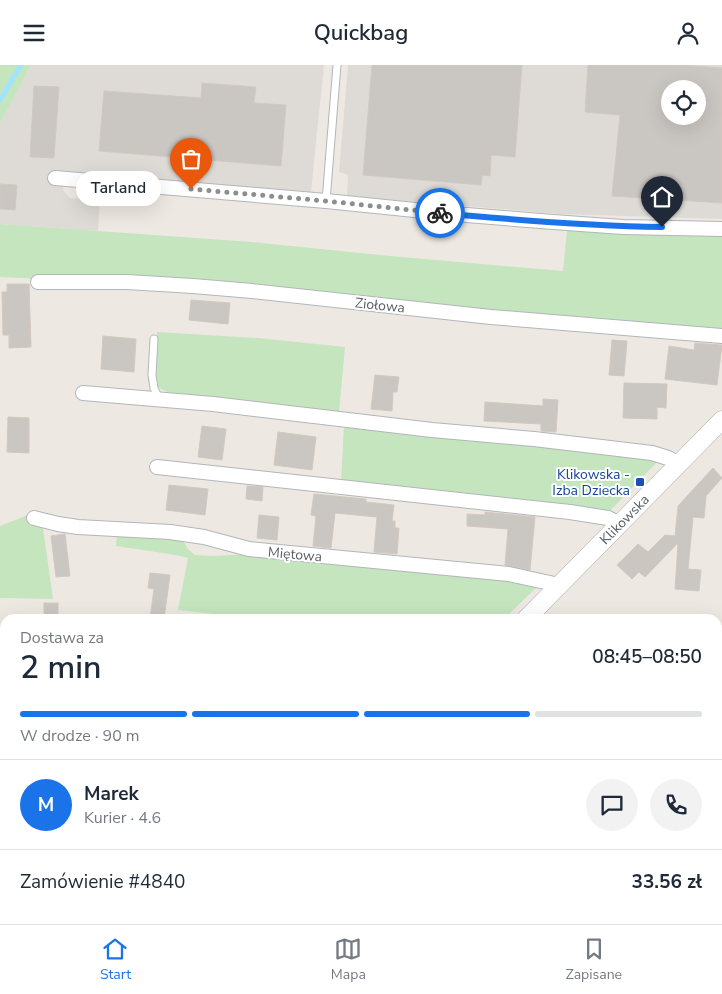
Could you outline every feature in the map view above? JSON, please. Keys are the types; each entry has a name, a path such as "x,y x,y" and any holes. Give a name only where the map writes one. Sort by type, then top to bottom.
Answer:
{"street":[{"path":"55,178 454,214 623,227 722,229"},
{"name":"Ziołowa","path":"38,282 127,282 222,289 491,317 722,336"},
{"path":"84,393 213,404 432,430 534,439 652,453 680,464"},
{"name":"Klikowska","path":"531,614 722,420"},
{"path":"157,467 570,512 608,518 620,524"},
{"name":"Miętowa","path":"34,518 58,525 170,532 204,537 249,549 509,574 558,585"}],"lane":[{"path":"326,201 337,65"},
{"path":"154,339 152,375 154,388 159,399"}],"shaded area":[{"path":"31,65 324,65 311,192 65,175 63,190 70,198 100,199 98,231 0,224 0,124"},
{"path":"348,65 722,65 722,219 560,214 347,196 348,175 339,172"}],"green space":[{"path":"0,65 31,65 0,124"},
{"path":"0,224 252,242 563,271 567,230 722,234 722,330 263,289 0,277"},
{"path":"157,332 258,338 345,347 339,412 336,414 180,395 164,391 160,388 156,378"},
{"path":"344,424 548,445 659,460 607,514 341,484"},
{"path":"28,515 31,524 43,528 53,599 0,598 0,526"},
{"path":"117,533 182,539 188,549 195,555 251,554 508,578 537,587 509,614 214,614 178,610 188,558 116,546"}],"building":[{"path":"372,65 522,65 515,157 491,155 490,176 482,175 481,185 363,175"},
{"path":"588,65 683,65 722,68 722,203 612,196 620,115 585,112"},
{"path":"202,83 256,87 254,103 286,105 281,166 99,151 104,91 201,98"},
{"path":"34,86 59,87 54,158 30,157"},
{"path":"0,184 17,185 15,210 0,209"},
{"path":"7,284 29,284 31,347 9,348 9,335 3,335 2,292 7,292"},
{"path":"191,300 230,303 228,324 189,320"},
{"path":"103,336 136,339 134,372 101,369"},
{"path":"612,340 627,341 624,376 609,375"},
{"path":"695,343 722,345 717,385 665,379 669,346 694,350"},
{"path":"375,375 399,377 397,392 393,392 392,411 371,409"},
{"path":"624,383 667,384 666,408 657,407 657,419 623,418"},
{"path":"543,399 558,400 556,432 541,431 541,424 484,421 485,402 543,406"},
{"path":"8,417 29,418 29,453 7,452"},
{"path":"202,426 226,429 222,460 198,457"},
{"path":"278,432 316,437 312,470 274,465"},
{"path":"713,468 722,478 706,496 704,518 693,517 688,569 701,570 699,591 675,589 678,543 645,577 639,572 632,579 617,565 638,544 648,552 665,535 675,536 678,506"},
{"path":"169,485 208,489 205,515 166,510"},
{"path":"247,486 263,487 262,501 246,499"},
{"path":"314,494 366,499 366,502 394,505 392,521 395,521 395,528 399,528 397,554 374,552 377,517 335,513 331,548 313,546 316,516 311,515"},
{"path":"485,512 535,517 530,570 505,565 508,529 467,526 467,514 485,515"},
{"path":"259,515 279,517 277,540 257,538"},
{"path":"65,534 70,576 56,577 51,536"},
{"path":"150,573 170,575 165,614 151,614 154,589 148,588"},
{"path":"44,603 58,603 58,614 44,614"}],"waterway":[{"path":"0,100 21,65"}],"way so far":[{"path":"191,189 440,213"}],"place":[{"name":"Tarland","path":"191,189"},
{"name":"Klikowska - Izba Dziecka","path":"640,482"}],"route":[{"path":"440,213 623,227 662,227"}]}
